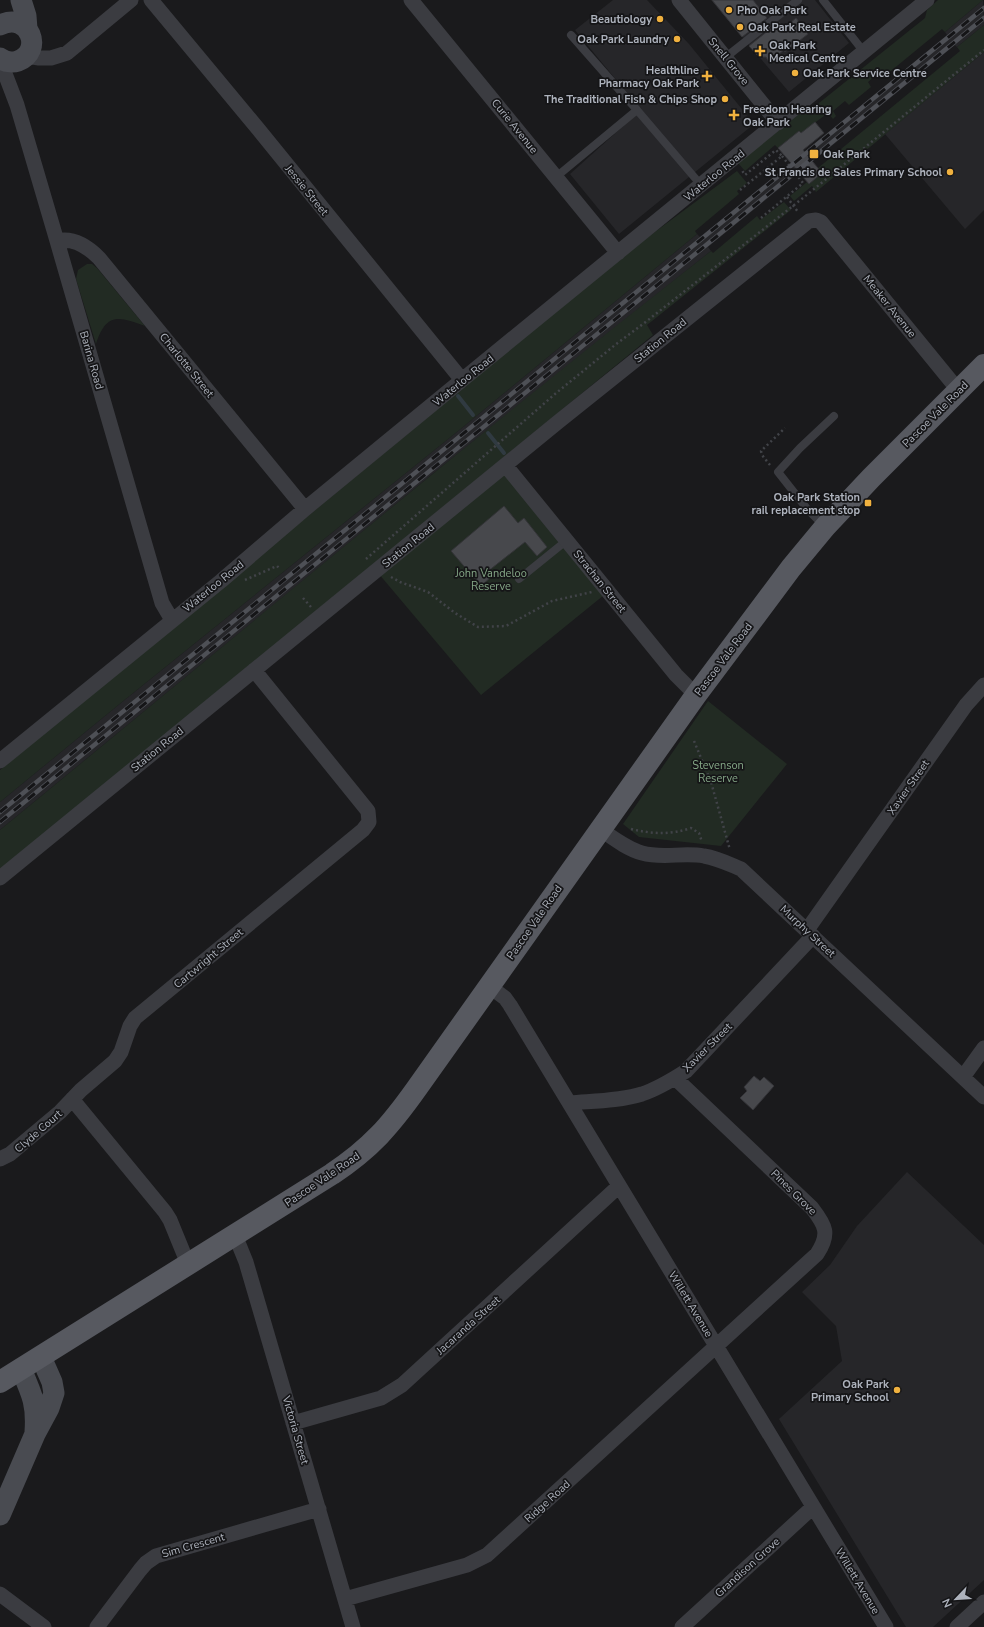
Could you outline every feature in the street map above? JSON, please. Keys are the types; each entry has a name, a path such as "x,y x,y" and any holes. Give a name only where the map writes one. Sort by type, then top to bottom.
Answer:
{"main road":[{"name":"Pascoe Vale Road","path":"0,1382 344,1166 380,1136 417,1088 696,695 791,568 825,527 871,478 984,366"}],"street":[{"path":"9,0 3,24 18,22 14,54"},
{"path":"14,54 26,16 20,0"},
{"path":"14,54 44,54 51,58 61,56 74,48 131,0"},
{"name":"Jessie Street","path":"151,0 259,130 462,380"},
{"name":"Curie Avenue","path":"411,0 618,253"},
{"name":"Snell Grove","path":"680,0 778,123"},
{"name":"Waterloo Road","path":"1,757 221,581 305,509 927,0"},
{"name":"Barina Road","path":"14,54 15,98 162,603 172,620"},
{"name":"Station Road","path":"0,878 558,422 796,230 811,220 820,222"},
{"name":"Meaker Avenue","path":"820,222 959,391"},
{"name":"Charlotte Street","path":"57,241 64,239 79,243 89,248 99,258 305,509"},
{"name":"Strachan Street","path":"506,466 676,675 696,695"},
{"name":"Cartwright Street","path":"72,1099 115,1061 121,1052 130,1026 135,1018 363,830 369,822 368,811 254,670"},
{"name":"Xavier Street","path":"570,1102 625,1098 642,1094 686,1071 810,933 966,706 984,685"},
{"name":"Murphy Street","path":"600,829 637,852 658,856 703,855 741,869 984,1096"},
{"name":"Willett Avenue","path":"489,986 505,998 510,1005 886,1627"},
{"path":"964,1077 984,1048"},
{"name":"Pines Grove","path":"674,1078 812,1208 819,1218 826,1233 822,1246 816,1254 716,1346"},
{"path":"72,1099 165,1212 170,1220 188,1264"},
{"name":"Clyde Court","path":"0,1159 10,1154 60,1112 72,1099"},
{"name":"Jacaranda Street","path":"294,1424 381,1398 402,1385 619,1186"},
{"name":"Victoria Street","path":"235,1235 246,1262 353,1627"},
{"name":"Ridge Road","path":"345,1599 467,1564 487,1555 716,1346"},
{"path":"0,1515 35,1434 49,1408 54,1393 52,1382 41,1357"},
{"path":"21,1369 32,1393 36,1412 35,1434"},
{"name":"Grandison Grove","path":"682,1627 813,1507"},
{"name":"Sim Crescent","path":"97,1627 140,1570 146,1563 156,1556 319,1509"},
{"path":"0,1595 44,1627"},
{"path":"957,1627 984,1602"}],"lane":[{"path":"726,57 798,0"},
{"path":"823,0 864,52"},
{"path":"571,35 701,185"},
{"path":"556,177 637,110"},
{"path":"825,527 808,510 778,472 800,448 834,416"},
{"path":"519,579 566,541"}],"path":[{"path":"364,560 555,394 615,345 794,206 984,50"},
{"path":"745,175 776,150 789,164"},
{"path":"740,190 782,156"},
{"path":"761,218 803,183 797,175"},
{"path":"787,197 794,206"},
{"path":"778,472 762,455 762,451 785,428"},
{"path":"221,581 228,588 278,566 279,568"},
{"path":"390,576 400,582 428,592 455,613 478,627 506,626 552,601 606,589"},
{"path":"303,598 312,608"},
{"path":"694,740 711,782 730,851"},
{"path":"631,829 665,834 691,828 699,833 702,843"}],"shaded area":[{"path":"613,0 647,0 689,44 754,124 619,234 570,174 641,110 575,30"},
{"path":"711,0 815,0 849,43 789,92"},
{"path":"983,0 984,25 957,47 955,45 708,247 711,251 430,476 0,830 0,802 463,427 697,234 700,237 789,165 947,35 945,32"},
{"name":"St Francis de Sales Primary School","path":"984,52 984,210 965,229 885,134"},
{"name":"Oak Park Primary School","path":"907,1172 984,1245 984,1580 933,1627 906,1627 779,1419 842,1361 836,1326 802,1292 830,1265 857,1226"}],"green space":[{"path":"938,0 983,0 945,32 942,29 886,75 882,70 868,82 871,87 849,105 845,101 833,111 836,116 833,119 828,113 801,133 799,131 778,148 775,145 745,171 738,163 805,109 814,107 925,18 927,10"},
{"path":"984,25 984,52 816,192 812,186 794,201 790,196 807,182 809,184 822,173 818,168 960,51 957,47"},
{"path":"737,171 747,183 737,191 739,194 695,231 697,234 463,427 0,802 0,770 628,252"},
{"path":"784,202 791,210 647,325 653,335 0,870 0,830 531,394 711,251 713,253 757,216 760,220"},
{"path":"87,264 92,264 97,268 145,326 127,320 114,320 109,322 104,327 96,344 76,279 78,270"},
{"name":"John Vandeloo Reserve","path":"500,462 609,591 481,695 373,567"},
{"name":"Stevenson Reserve","path":"708,701 787,764 721,846 639,837 623,824"}],"building":[{"path":"712,0 753,0 767,18 742,37"},
{"path":"796,18 808,34 785,52 784,50 769,62 766,57 759,57 749,46 779,22 784,28"},
{"path":"815,122 824,133 803,150 822,173 809,184 778,148 799,131 801,133"},
{"path":"504,506 518,523 524,518 547,547 537,556 525,542 487,572 491,577 481,586 451,551"},
{"path":"754,1076 760,1081 764,1077 774,1086 753,1110 740,1098 747,1091 744,1087"}],"waterway":[{"path":"458,396 473,415"},
{"path":"488,433 504,453"}],"railway":[{"path":"0,812 984,8"},
{"path":"0,822 984,18"}],"place":[{"name":"Pho Oak Park","path":"729,10"},
{"name":"Beautiology","path":"660,19"},
{"name":"Oak Park Real Estate","path":"740,27"},
{"name":"Oak Park Laundry","path":"677,39"},
{"name":"Oak Park Medical Centre","path":"760,51"},
{"name":"Oak Park Service Centre","path":"795,73"},
{"name":"Healthline Pharmacy Oak Park","path":"707,76"},
{"name":"The Traditional Fish & Chips Shop","path":"725,99"},
{"name":"Freedom Hearing Oak Park","path":"734,115"},
{"name":"Oak Park","path":"814,154"},
{"name":"St Francis de Sales Primary School","path":"950,172"},
{"name":"Oak Park Station rail replacement stop","path":"868,503"},
{"name":"Oak Park Primary School","path":"897,1390"}]}
